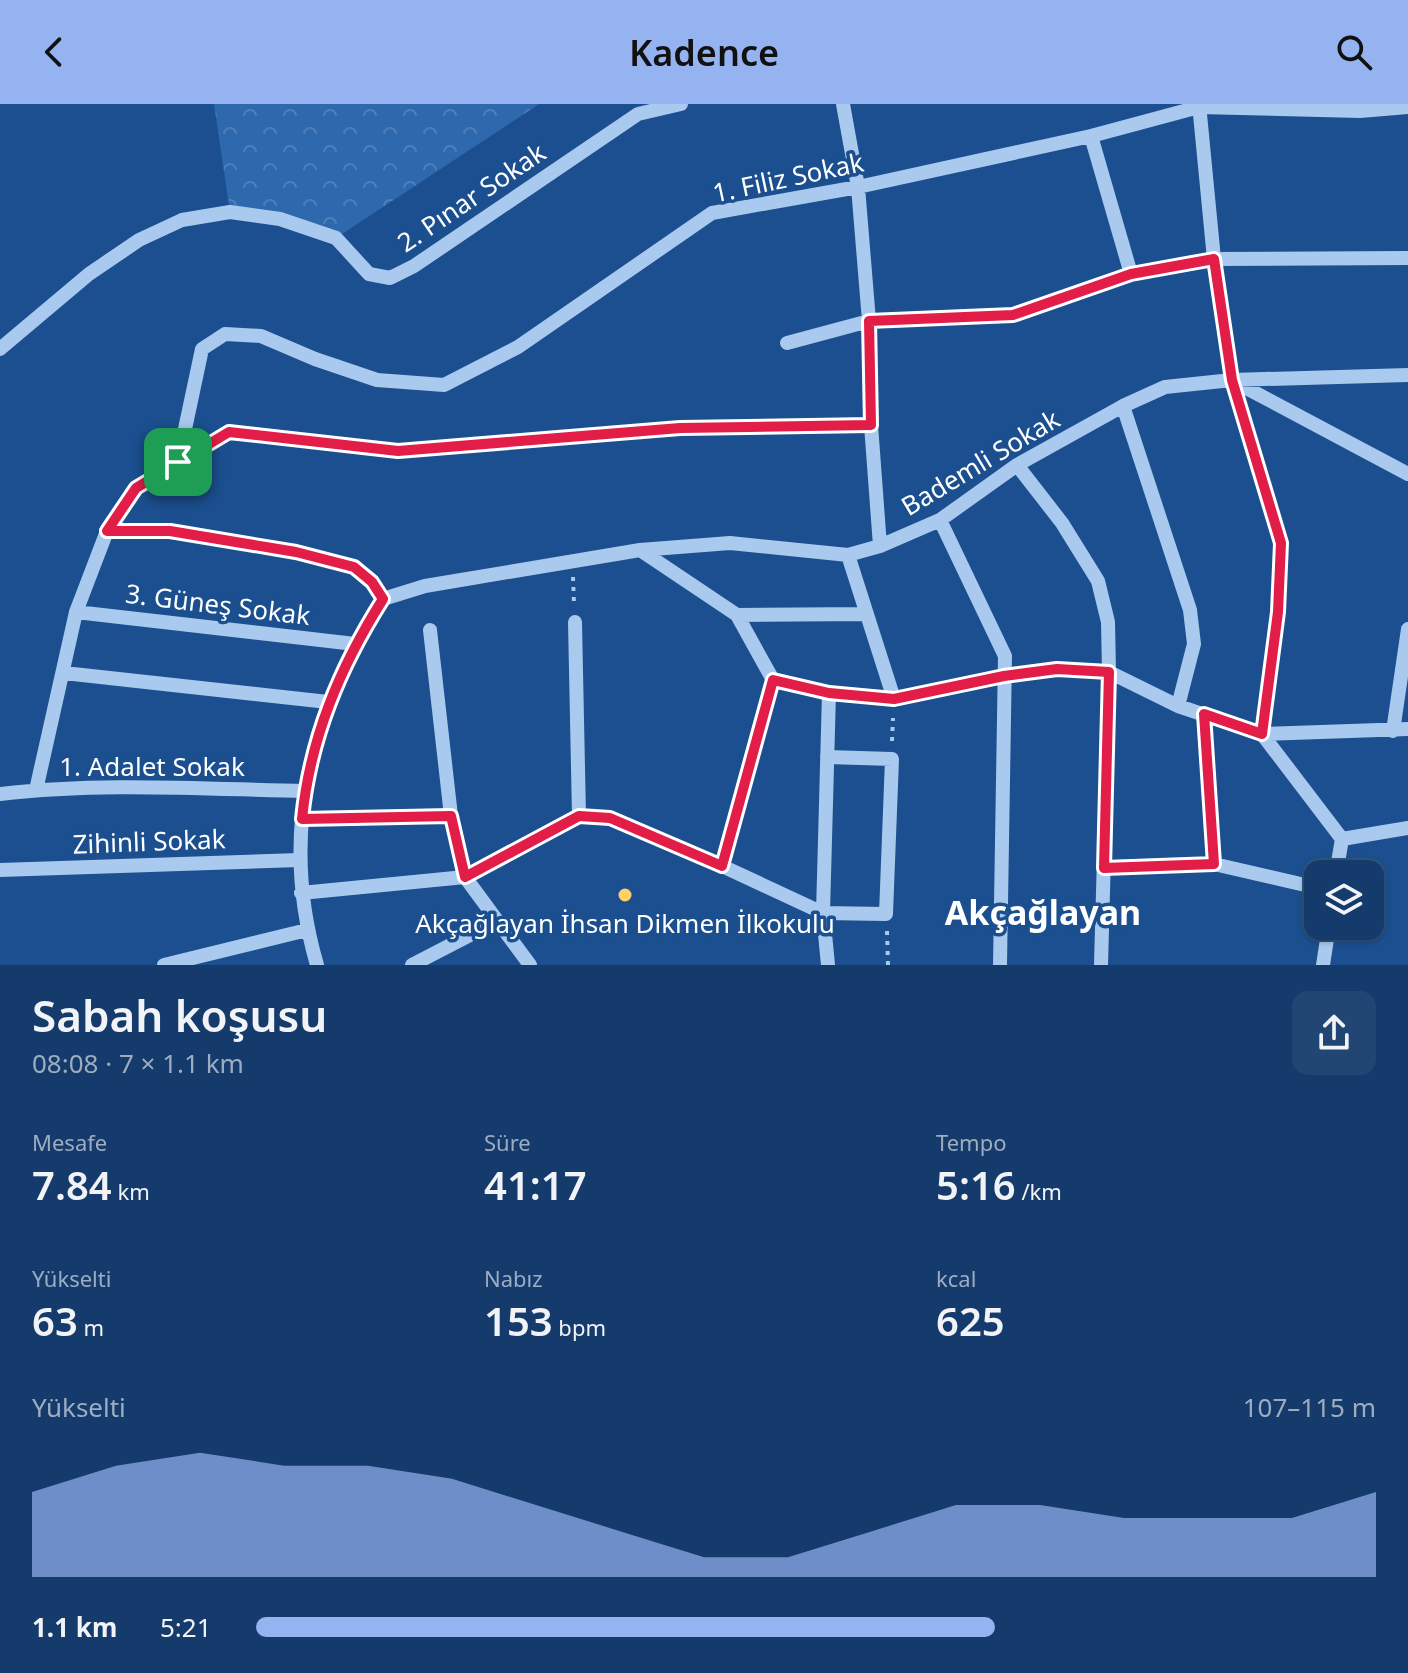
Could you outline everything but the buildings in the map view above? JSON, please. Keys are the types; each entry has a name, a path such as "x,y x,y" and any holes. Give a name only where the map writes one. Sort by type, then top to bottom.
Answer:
{"street":[{"name":"2. Pınar Sokak","path":"0,349 89,274 139,240 182,220 230,212 280,219 336,238 369,274 390,278 414,266 638,114 681,104"},
{"path":"843,104 858,187 869,321 871,425 880,546"},
{"path":"1199,106 1214,259 1232,380 1281,543 1278,612 1262,734 1342,839 1338,860"},
{"name":"1. Filiz Sokak","path":"178,462 202,349 225,334 261,336 377,380 444,385 518,347 712,213 858,187 1091,136 1199,106 1360,111 1408,107"},
{"path":"1091,136 1131,274"},
{"path":"787,343 869,321 1013,315 1131,274 1214,259 1408,258"},
{"name":"Bademli Sokak","path":"383,599 425,586 640,550 730,543 848,555 880,546 940,520 1017,465 1123,406 1165,387 1232,380 1408,375"},
{"path":"1232,380 1408,474"},
{"path":"1123,406 1190,610 1194,644 1178,706"},
{"path":"36,790 76,612 107,531 136,488 229,432 398,451 680,428 871,425"},
{"path":"1017,465 1062,523 1098,581 1108,622 1101,965"},
{"path":"940,520 1005,656 1000,965"},
{"path":"107,531 170,531 296,552 354,567 372,582 383,599 355,644 328,702 305,791 299,860 301,893 317,965"},
{"path":"640,550 737,615 773,680 722,866"},
{"path":"848,555 894,699"},
{"name":"3. Güneş Sokak","path":"76,612 355,644"},
{"path":"737,615 867,614"},
{"path":"575,622 579,816"},
{"path":"773,680 829,693 894,699 1004,676 1057,669 1109,672 1178,706 1262,734 1400,730 1408,629"},
{"path":"430,630 451,816 465,877 530,965"},
{"path":"64,673 328,702"},
{"path":"828,965 823,913 829,693"},
{"path":"1204,714 1214,864"},
{"path":"301,893 465,877 579,816 610,818 823,913 886,914 892,759 827,757"},
{"name":"1. Adalet Sokak","path":"0,794 36,790 145,788 305,791"},
{"path":"302,819 451,816"},
{"path":"1342,839 1408,828"},
{"name":"Zihinli Sokak","path":"0,870 299,860"},
{"path":"1104,868 1214,864 1304,885"},
{"path":"412,965 497,921"},
{"path":"164,965 307,930"},
{"path":"1323,965 1327,940"}],"path":[{"path":"572,562 575,622"},
{"path":"892,759 894,699"},
{"path":"886,914 888,965"}],"green space":[{"path":"214,104 539,104 336,238 230,212"}],"place":[{"name":"Akçağlayan İhsan Dikmen İlkokulu","path":"625,895"}],"district":[{"name":"Akçağlayan","path":"1043,912"}],"route":[{"path":"1214,259 1232,380 1281,543 1278,612 1262,734 1204,714 1214,864 1104,868 1109,672 1057,669 1004,676 894,699 829,693 773,680 722,866 610,818 579,816 465,877 451,816 302,819 305,791 328,702 355,644 383,599 372,582 354,567 296,552 170,531 107,531 136,488 178,462 229,432 398,451 680,428 871,425 869,321 1013,315 1131,274 1214,259"}]}
